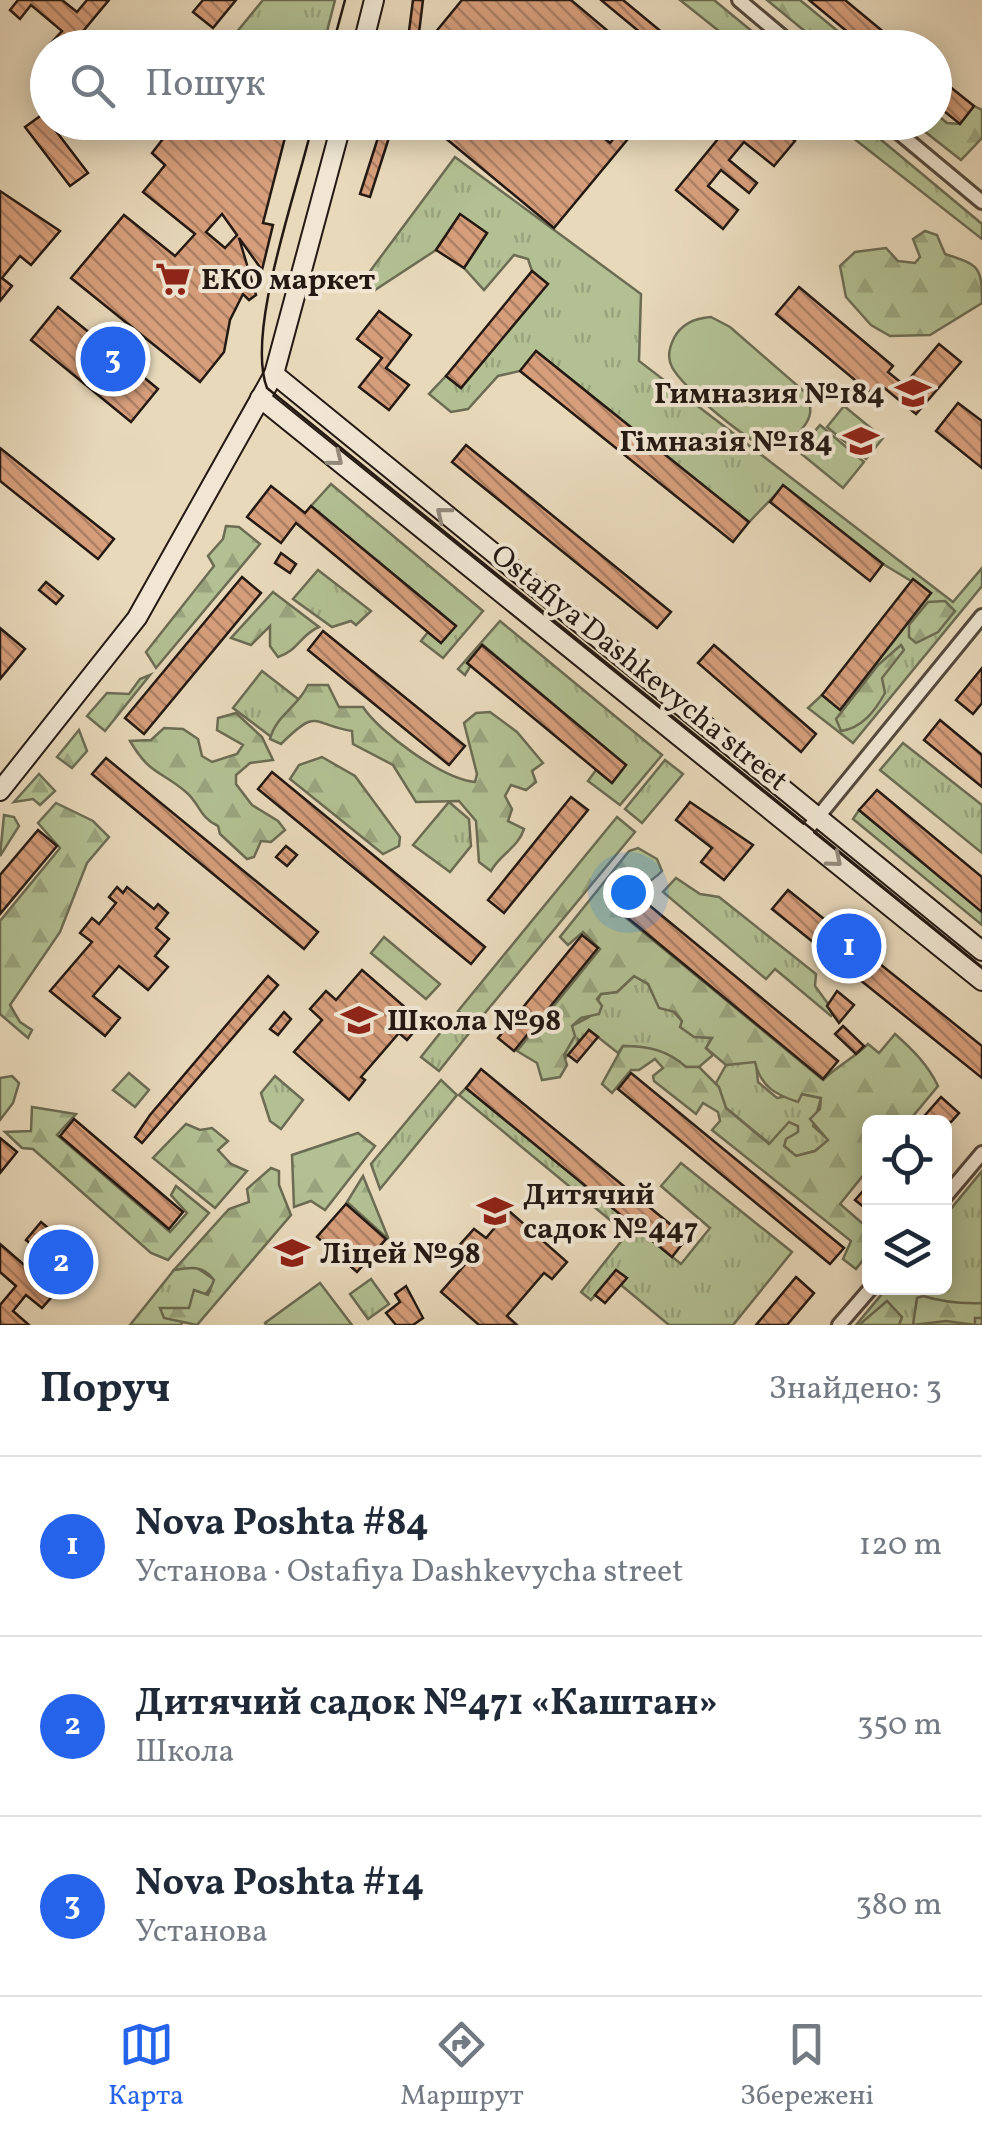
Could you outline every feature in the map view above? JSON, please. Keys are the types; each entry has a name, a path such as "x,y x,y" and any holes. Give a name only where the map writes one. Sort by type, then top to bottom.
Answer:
{"street":[{"path":"366,30 374,0"},
{"path":"738,0 774,30"},
{"path":"0,790 138,618 274,374 337,140"},
{"path":"908,140 982,202"},
{"name":"Ostafiya Dashkevycha street","path":"274,374 982,951"},
{"name":"Ostafiya Dashkevycha street","path":"260,398 982,981"},
{"path":"804,834 982,616"},
{"path":"952,1189 982,1153"},
{"path":"839,1325 864,1295"}],"green space":[{"path":"263,0 335,0 327,30 238,30"},
{"path":"680,0 714,0 750,30 718,30"},
{"path":"767,0 800,0 836,30 803,30"},
{"path":"974,106 982,110 982,138 961,160 936,140 952,140 952,123 960,124"},
{"path":"856,140 881,140 982,224 982,239"},
{"path":"455,157 641,294 639,361 953,602 982,568 982,586 853,743 808,708 822,695 840,709 931,593 883,564 784,486 749,522 536,351 520,371 498,376 468,409 451,412 429,394 446,376 461,388 547,284 532,271 528,259 514,255 484,290 464,268 487,233 460,215 436,250 375,290 362,282"},
{"path":"925,231 937,235 945,254 976,269 982,303 930,335 890,336 871,325 846,297 840,266 855,252 886,248 898,261 915,263 920,257 913,239"},
{"path":"711,317 730,327 807,394 808,421 785,445 771,448 749,438 702,401 672,367 669,353 677,333 690,322"},
{"path":"844,406 883,438 866,459 827,427"},
{"path":"820,425 864,462 843,488 798,451"},
{"path":"331,484 483,611 443,658 421,641 428,632 441,643 455,625 311,506"},
{"path":"226,526 239,527 260,544 156,668 146,652 214,566 208,556 223,539"},
{"path":"318,570 371,611 356,625 351,621 332,627 293,599"},
{"path":"273,592 319,627 278,657 270,646 270,626 251,645 231,638"},
{"path":"945,601 955,611 938,632 916,643 909,637 909,625 928,602"},
{"path":"500,621 662,755 620,805 588,781 596,770 612,783 626,765 483,645 465,675 458,669"},
{"path":"901,645 904,650 882,678 885,693 877,706 862,722 841,731 836,719 878,665"},
{"path":"262,671 302,702 274,739 233,708"},
{"path":"150,675 105,731 87,716 107,693 129,694 140,679"},
{"path":"308,685 328,685 339,707 363,707 413,753 446,773 475,782 477,774 464,723 476,713 490,712 517,732 543,763 532,771 536,782 526,790 511,785 505,796 512,809 508,821 524,829 518,841 491,871 479,862 476,821 459,801 416,802 393,765 353,744 352,731 316,721 302,725 281,744 270,739"},
{"path":"236,713 262,737 273,760 250,763 236,775 236,784 252,805 285,830 271,842 261,841 254,857 247,859 220,834 218,826 207,819 191,797 150,766 130,741 151,740 164,728 183,729 198,739 202,756 212,762 237,754 243,745 217,730 218,718"},
{"path":"79,730 87,751 72,768 57,757"},
{"path":"903,743 982,805 982,853 880,770"},
{"path":"322,757 355,776 400,837 399,846 383,854 290,779 299,765"},
{"path":"665,760 683,774 642,823 625,809"},
{"path":"39,774 55,791 40,805 33,799 14,802"},
{"path":"449,802 469,819 471,846 450,872 413,845"},
{"path":"56,803 93,821 109,837 87,863 60,932 10,1005 20,1022 32,1030 28,1038 0,1014 0,921 60,848 38,823"},
{"path":"859,810 982,912 982,925 853,819"},
{"path":"4,815 14,817 19,826 0,856"},
{"path":"617,817 635,832 475,1025 458,1011"},
{"path":"638,848 657,859 662,871 614,908 823,1080 868,1044 879,1053 895,1034 930,1071 938,1086 914,1115 862,1115 862,1177 840,1204 862,1223 862,1261 856,1269 843,1259 851,1241 712,1130 720,1121 718,1112 703,1103 696,1114 654,1081 653,1076 663,1068 655,1059 639,1070 631,1070 612,1093 602,1084 623,1046 649,1048 686,1067 699,1067 719,1087 726,1108 769,1144 789,1122 798,1126 798,1132 786,1139 784,1146 796,1156 815,1151 828,1140 810,1119 820,1109 821,1098 802,1094 798,1102 777,1093 761,1078 755,1062 726,1065 706,1048 712,1038 694,1037 680,1027 682,1021 675,1012 659,1008 648,984 634,976 617,992 601,994 597,999 602,1006 599,1014 581,1018 572,1026 575,1036 564,1055 567,1065 560,1077 542,1080 537,1063 517,1051 600,949 583,932 568,945 560,937 629,851"},
{"path":"676,878 700,894 719,897 816,974 815,986 834,1012 831,1016 775,969 766,979 663,892"},
{"path":"384,937 440,984 426,999 371,953"},
{"path":"634,976 648,984 682,1021 713,1037 706,1048 713,1055 699,1067 686,1067 649,1049 623,1046 618,1053 589,1030 583,1043 578,1039 578,1046 564,1059 572,1026 589,1017 601,994 617,992"},
{"path":"452,1018 470,1032 439,1071 421,1057"},
{"path":"756,1062 758,1082 777,1098 801,1094 821,1098 813,1126 829,1140 815,1151 796,1156 784,1146 786,1139 770,1144 726,1108 716,1083 726,1065"},
{"path":"129,1073 149,1090 135,1107 113,1090"},
{"path":"12,1076 19,1083 13,1103 0,1120 0,1078"},
{"path":"275,1076 303,1100 281,1129 270,1121 261,1093"},
{"path":"441,1080 457,1095 380,1189 371,1164"},
{"path":"466,1088 681,1264 710,1228 661,1186 681,1163 792,1252 733,1325 669,1325 621,1285 626,1278 616,1270 591,1300 581,1292 627,1234 459,1095"},
{"path":"32,1107 76,1114 57,1135 170,1232 187,1213 171,1195 176,1186 209,1213 168,1260 151,1253 33,1149 22,1148 5,1132 31,1131"},
{"path":"186,1124 200,1130 212,1128 228,1141 218,1150 231,1164 247,1171 215,1208 153,1158"},
{"path":"358,1133 375,1146 325,1210 311,1201 294,1207 292,1155"},
{"path":"271,1168 279,1171 279,1185 291,1215 197,1325 164,1318 160,1308 189,1308 194,1290 208,1295 214,1280 206,1272 191,1268 174,1270 229,1209 249,1202 247,1189"},
{"path":"982,1171 982,1325 856,1325 881,1295 952,1295 952,1207"},
{"path":"363,1176 389,1240 347,1202"},
{"path":"194,1266 215,1280 181,1325 130,1325 174,1270"},
{"path":"371,1279 389,1304 368,1319 350,1294"},
{"path":"320,1283 352,1325 266,1325 265,1323"},
{"path":"917,1298 982,1303 982,1318 975,1318 975,1325 946,1321 913,1325"},
{"path":"887,1301 902,1317 899,1325 859,1325"}],"building":[{"path":"18,0 62,0 77,12 87,0 109,0 84,30 61,30 31,5 20,19 10,10"},
{"path":"203,0 236,0 213,28 193,12"},
{"path":"413,0 423,0 419,30 409,30"},
{"path":"462,0 571,0 607,30 437,30"},
{"path":"601,0 623,0 659,30 637,30"},
{"path":"809,0 845,0 881,30 845,30"},
{"path":"952,88 974,106 960,124 952,118"},
{"path":"35,140 63,140 88,173 70,186"},
{"path":"162,140 284,140 263,223 273,225 262,270 239,238 256,295 249,300 243,294 230,320 224,352 200,382 71,278 124,215 175,256 195,234 143,192 165,165 152,153","holes":["222,214 237,235 225,248 206,232"]},
{"path":"377,140 388,140 370,197 360,194"},
{"path":"448,140 627,140 554,228"},
{"path":"717,140 795,141 774,166 744,142 729,160 757,183 749,193 721,170 708,186 738,210 723,229 676,190"},
{"path":"0,191 60,231 31,265 20,256 2,278 12,286 0,301"},
{"path":"460,214 487,233 464,268 436,250"},
{"path":"532,271 548,284 461,388 446,376"},
{"path":"799,287 893,366 888,372 904,385 939,344 961,362 916,414 882,386 874,396 776,314"},
{"path":"58,307 158,389 131,422 31,340"},
{"path":"379,311 411,335 386,368 409,385 389,410 359,387 382,358 357,339"},
{"path":"536,351 749,522 733,542 520,371"},
{"path":"958,403 982,421 982,468 936,431"},
{"path":"466,445 671,612 657,628 452,462"},
{"path":"0,448 114,539 98,559 0,481"},
{"path":"783,485 883,564 870,581 770,502"},
{"path":"271,486 305,513 311,506 456,626 441,643 296,523 281,543 247,517"},
{"path":"281,553 296,564 290,573 275,563"},
{"path":"242,577 261,593 144,734 125,718"},
{"path":"913,579 931,593 840,710 822,695"},
{"path":"46,582 63,596 56,604 39,590"},
{"path":"0,628 25,649 0,679"},
{"path":"323,631 465,746 449,765 308,650"},
{"path":"482,645 626,765 612,783 467,663"},
{"path":"714,645 816,734 801,752 698,663"},
{"path":"982,668 982,703 973,714 956,700"},
{"path":"940,720 982,755 982,787 924,740"},
{"path":"106,758 318,932 304,949 92,774"},
{"path":"272,772 485,947 471,964 258,789"},
{"path":"877,790 982,877 982,912 859,810"},
{"path":"571,797 588,810 504,913 488,900"},
{"path":"690,802 753,845 724,880 701,862 712,848 676,820"},
{"path":"38,830 57,846 0,914 0,875"},
{"path":"286,846 297,855 287,866 276,857"},
{"path":"117,887 123,893 127,887 154,909 158,904 168,913 156,928 169,939 155,956 168,967 148,990 119,966 93,996 120,1018 105,1036 50,991 92,942 80,933 92,918 99,924 116,903 109,897"},
{"path":"788,890 982,1046 982,1078 772,909"},
{"path":"632,891 838,1061 823,1079 617,909"},
{"path":"582,935 598,948 514,1051 498,1038"},
{"path":"362,970 422,1022 407,1040 399,1033 361,1077 365,1080 349,1100 294,1052 322,1020 310,1009 326,991 336,1000"},
{"path":"268,976 278,985 142,1143 135,1137 150,1115"},
{"path":"837,991 854,1005 839,1023 827,1006"},
{"path":"284,1012 291,1019 278,1035 270,1029"},
{"path":"843,1026 864,1046 856,1054 835,1034"},
{"path":"589,1030 598,1037 577,1062 568,1055"},
{"path":"481,1069 687,1238 672,1257 466,1088"},
{"path":"631,1073 844,1248 830,1264 618,1089"},
{"path":"941,1097 959,1113 952,1121 952,1115 925,1115"},
{"path":"74,1119 183,1212 169,1229 60,1136"},
{"path":"0,1138 17,1152 0,1173"},
{"path":"346,1204 386,1239 357,1272 317,1237"},
{"path":"509,1211 567,1262 552,1279 544,1273 507,1316 517,1325 479,1325 441,1292 469,1260 456,1249 474,1229 486,1238"},
{"path":"41,1222 87,1261 72,1279 54,1263 41,1278 56,1292 42,1308 26,1295 13,1311 29,1325 0,1325 0,1305 16,1286 0,1272 0,1244 30,1270 43,1254 26,1240"},
{"path":"616,1270 627,1278 605,1303 595,1295"},
{"path":"796,1277 814,1293 787,1325 756,1325"},
{"path":"406,1286 423,1318 413,1325 396,1325 386,1313 400,1302 395,1294"}],"tram line":[{"path":"337,30 345,0"},
{"path":"308,140 268,296 262,363 267,388 982,967"}],"place":[{"name":"ЕКО маркет","path":"173,279"},
{"name":"Nova Poshta #14","path":"113,359"},
{"name":"Гимназия №184","path":"913,393"},
{"name":"Гімназія №184","path":"861,441"},
{"name":"Nova Poshta #84","path":"849,946"},
{"name":"Школа №98","path":"359,1020"},
{"name":"Дитячий садок №447","path":"495,1211"},
{"name":"Ліцей №98","path":"292,1253"},
{"name":"Дитячий садок №471 «Каштан»","path":"61,1262"}]}
